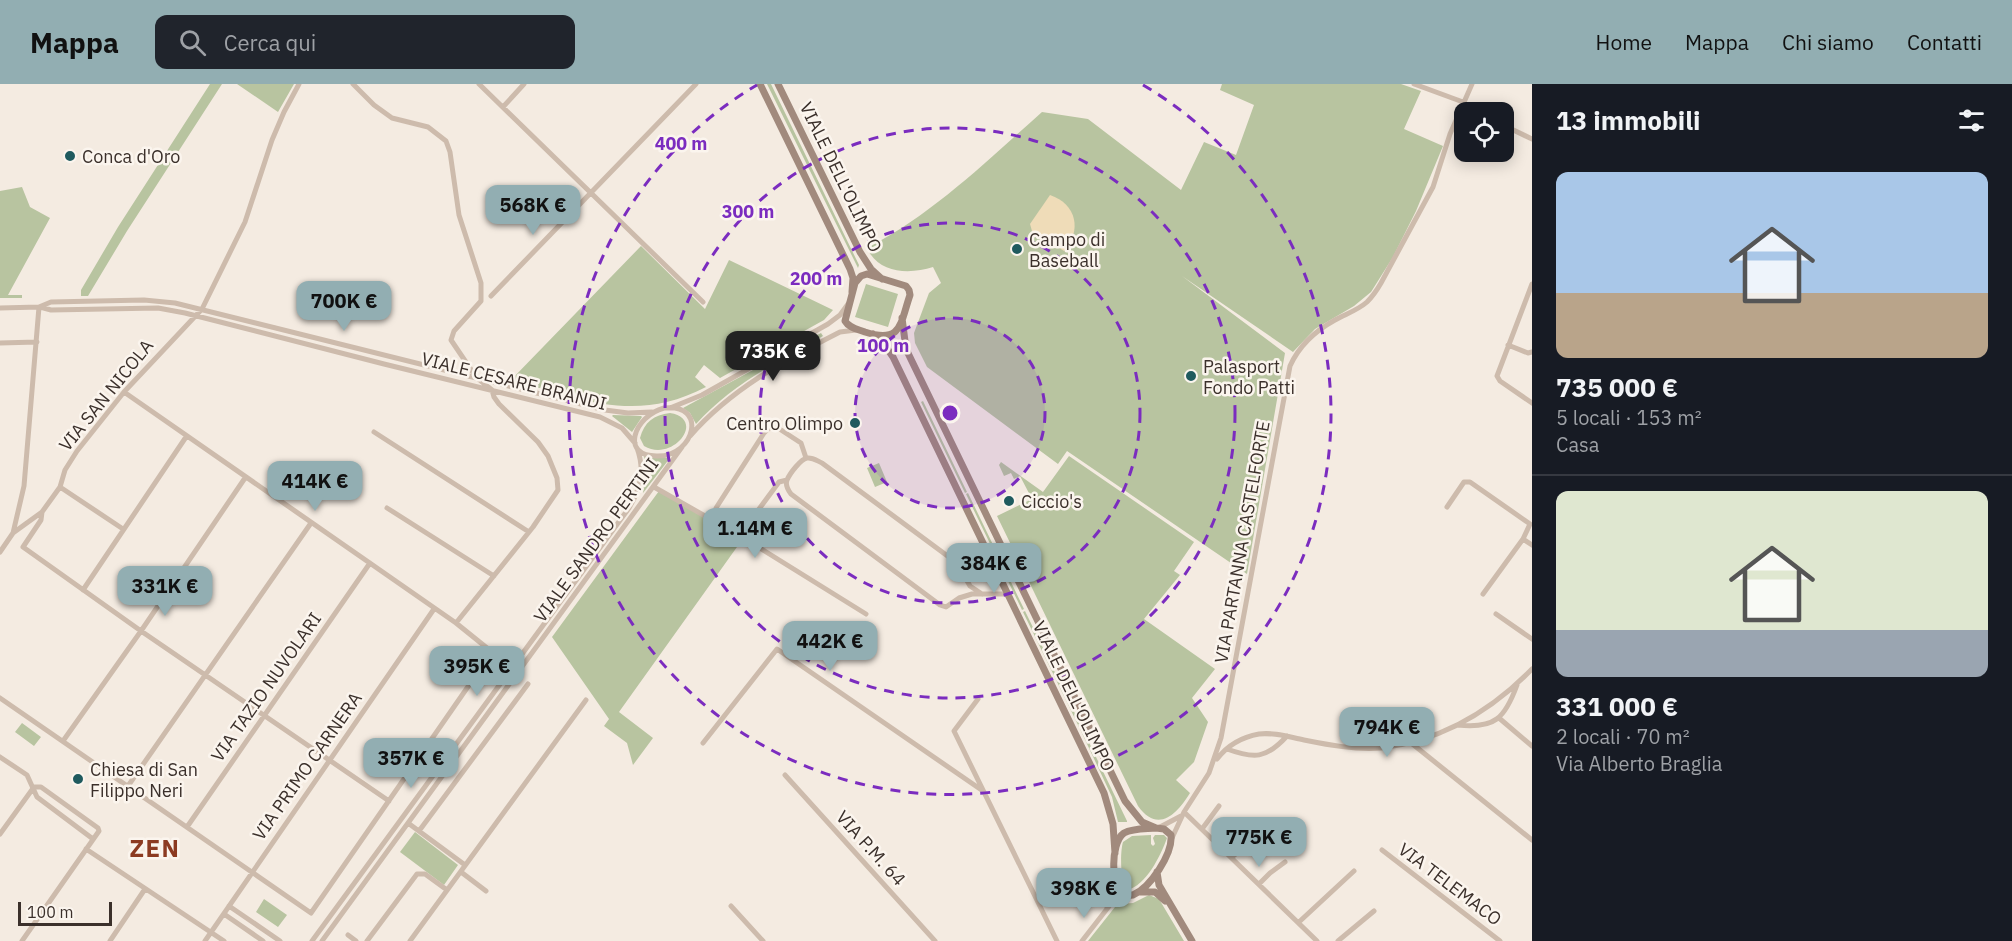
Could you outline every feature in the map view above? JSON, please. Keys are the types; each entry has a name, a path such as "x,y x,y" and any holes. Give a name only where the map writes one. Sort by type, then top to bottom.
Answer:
{"street":[{"path":"202,309 245,222 272,140 299,84"},
{"path":"353,84 374,105 392,118 428,127 446,141 450,152 459,215 481,283 481,301 454,332 451,340 476,377 492,390 499,404 538,442 548,456 557,478 558,490 529,532 456,624"},
{"path":"479,84 703,302"},
{"path":"502,107 524,84"},
{"path":"491,296 696,84"},
{"name":"VIALE DELL'OLIMPO","path":"760,84 850,269 853,278 852,292"},
{"name":"VIALE DELL'OLIMPO","path":"778,84 860,252 871,269 882,279"},
{"path":"1414,84 1455,102"},
{"name":"VIA PARTANNA CASTELFORTE","path":"1463,102 1472,84"},
{"name":"VIA PARTANNA CASTELFORTE","path":"1171,841 1184,812 1213,766 1223,729 1290,366 1308,339 1325,326 1362,306 1373,295 1399,252 1433,187 1454,124"},
{"path":"1514,130 1532,139"},
{"path":"867,274 882,279 906,286 910,295 896,332 881,337 849,326 844,321 857,279 867,274"},
{"path":"1532,284 1497,373 1500,381 1532,403"},
{"name":"VIALE CESARE BRANDI","path":"39,307 51,302 144,300 175,303 605,410 628,413 652,412"},
{"path":"848,303 840,315 826,325 702,395 670,408 652,412 642,420 637,429 636,446 649,455 670,454 682,447 690,436 727,400 752,381 840,332 860,330"},
{"path":"0,308 39,307 24,486 13,533"},
{"name":"VIALE CESARE BRANDI","path":"39,307 51,310 158,308 195,315 609,420 622,428 636,446"},
{"name":"VIA SAN NICOLA","path":"0,552 13,533 42,512 60,487 65,470 77,451 124,392 202,309"},
{"name":"VIALE DELL'OLIMPO","path":"902,318 906,349 1121,792 1138,819 1156,828"},
{"name":"VIALE DELL'OLIMPO","path":"873,334 893,357 1108,801 1113,824 1115,853"},
{"path":"0,343 37,342"},
{"path":"1508,345 1528,353 1532,352"},
{"path":"0,698 311,913 492,651 124,392"},
{"path":"670,408 681,410 689,415 693,425 690,436"},
{"path":"787,480 779,482 745,528 740,531 719,518 716,513 758,442 769,428 778,428 801,443 806,458"},
{"path":"374,432 529,532"},
{"path":"83,590 186,437"},
{"name":"VIALE SANDRO PERTINI","path":"312,941 629,508 642,475 636,446"},
{"name":"VIALE SANDRO PERTINI","path":"322,941 682,447"},
{"path":"982,594 970,586 957,563 822,463 806,458 801,461 787,480 787,488 791,494 940,605 945,607 959,598 972,594 982,594 1008,594"},
{"path":"63,741 245,478"},
{"path":"1447,507 1464,482 1470,482 1530,524 1523,539 1483,594"},
{"path":"60,487 123,530"},
{"path":"654,487 742,537 866,614"},
{"path":"387,508 494,576"},
{"path":"42,512 42,520 23,548 388,801"},
{"path":"128,786 311,523"},
{"path":"1523,539 1532,545"},
{"name":"VIA TAZIO NUVOLARI","path":"187,827 370,563"},
{"name":"VIA PRIMO CARNERA","path":"205,941 434,609"},
{"path":"1496,614 1532,639"},
{"path":"703,743 777,649 983,791"},
{"path":"1213,766 1227,749 1244,738 1260,734 1363,748 1410,742 1456,725 1489,707 1532,669"},
{"path":"1456,725 1480,725 1499,718 1508,708 1518,683"},
{"path":"419,831 528,684"},
{"path":"410,941 586,699"},
{"path":"978,699 954,731 1057,941"},
{"path":"1499,718 1532,746"},
{"path":"1227,749 1248,757 1262,755 1280,744 1287,736"},
{"path":"1410,742 1532,840"},
{"path":"0,757 27,775 37,797 93,839"},
{"name":"VIA P.M. 64","path":"785,775 935,941"},
{"path":"0,834 34,788 41,787 99,831 22,941"},
{"path":"1202,829 1219,806"},
{"path":"1129,896 1117,888 1115,853 1118,841 1123,834 1132,830 1170,824 1184,812 1317,941"},
{"path":"408,823 465,865"},
{"path":"1140,892 1157,872 1171,841 1168,832 1156,828"},
{"path":"1232,857 1245,846"},
{"path":"86,849 224,941"},
{"name":"VIA TELEMACO","path":"1382,850 1500,941"},
{"path":"1259,884 1285,862"},
{"path":"1299,922 1354,871"},
{"path":"461,872 486,891"},
{"path":"1105,911 1112,894 1115,872"},
{"path":"1157,872 1157,881 1170,907 1192,941"},
{"path":"367,941 417,874 425,874 447,891"},
{"path":"110,941 145,889"},
{"path":"1082,941 1114,902 1129,896 1140,892 1155,892 1170,907"},
{"path":"229,906 279,941"},
{"path":"731,906 763,941"},
{"path":"1338,941 1374,911"},
{"path":"224,914 263,941"},
{"path":"348,934 356,941"}],"green space":[{"path":"210,84 222,84 88,296 81,296 81,290 118,227"},
{"path":"237,84 294,84 278,112"},
{"path":"767,84 771,84 859,265 858,268"},
{"path":"1222,84 1401,84 1421,91 1404,129 1443,146 1416,211 1393,257 1371,292 1354,306 1315,329 1293,352 1182,276 1285,353 1247,574 1067,451 1058,464 927,367 915,343 914,333 929,293 941,283 933,267 916,271 889,268 881,265 869,252 871,246 939,201 1042,112 1088,119 1181,190 1204,142 1236,155 1254,105 1220,90"},
{"path":"22,187 30,207 50,218 8,295 22,295 22,298 0,298 0,191"},
{"path":"641,246 705,309 729,260 833,310 824,320 720,378 704,365 695,377 706,387 680,398 656,404 632,406 608,404 511,380"},
{"path":"866,284 898,294 888,327 855,317"},
{"path":"821,333 823,336 739,386 696,424 690,413 683,408"},
{"path":"923,401 967,492 965,493 921,402"},
{"path":"670,413 681,417 686,423 686,431 682,438 675,445 666,449 655,450 644,446 640,438 647,424 659,416"},
{"path":"613,415 641,416 642,417 632,432"},
{"path":"644,456 670,458 643,493 646,469"},
{"path":"1069,456 1194,542 1174,571 1180,575 1144,619 1215,669 1192,698 1208,722 1194,762 1176,780 1190,793 1173,814 1160,820 1145,814 1138,806 997,516 1032,499 1020,476 1014,479 1011,473 1004,476 999,465 1001,462 1043,492"},
{"path":"879,463 887,482 875,487 867,468"},
{"path":"659,491 742,540 619,712 653,738 633,765 627,743 604,726 609,719 552,637"},
{"path":"968,493 1024,609 1022,610 966,494"},
{"path":"1025,611 1081,726 1079,727 1023,612"},
{"path":"22,723 41,737 34,746 15,732"},
{"path":"1082,728 1127,822 1118,822 1112,797 1080,729"},
{"path":"415,832 458,865 444,885 400,852"},
{"path":"1151,835 1153,846 1155,835 1164,835 1167,838 1161,853 1140,883 1127,890 1121,867 1123,842 1132,836"},
{"path":"1149,895 1159,899 1184,941 1088,941 1115,907 1133,903"},
{"path":"264,899 287,915 278,927 256,912"}],"sand":[{"path":"1050,195 1066,205 1074,219 1073,235 1064,251 1032,231 1030,224"}],"place":[{"name":"Conca d'Oro","path":"70,156"},
{"name":"Campo di Baseball","path":"1017,249"},
{"name":"Palasport Fondo Patti","path":"1191,376"},
{"name":"Centro Olimpo","path":"855,423"},
{"name":"Ciccio's","path":"1009,501"},
{"name":"Chiesa di San Filippo Neri","path":"78,779"}],"district":[{"name":"ZEN","path":"155,848"}]}
